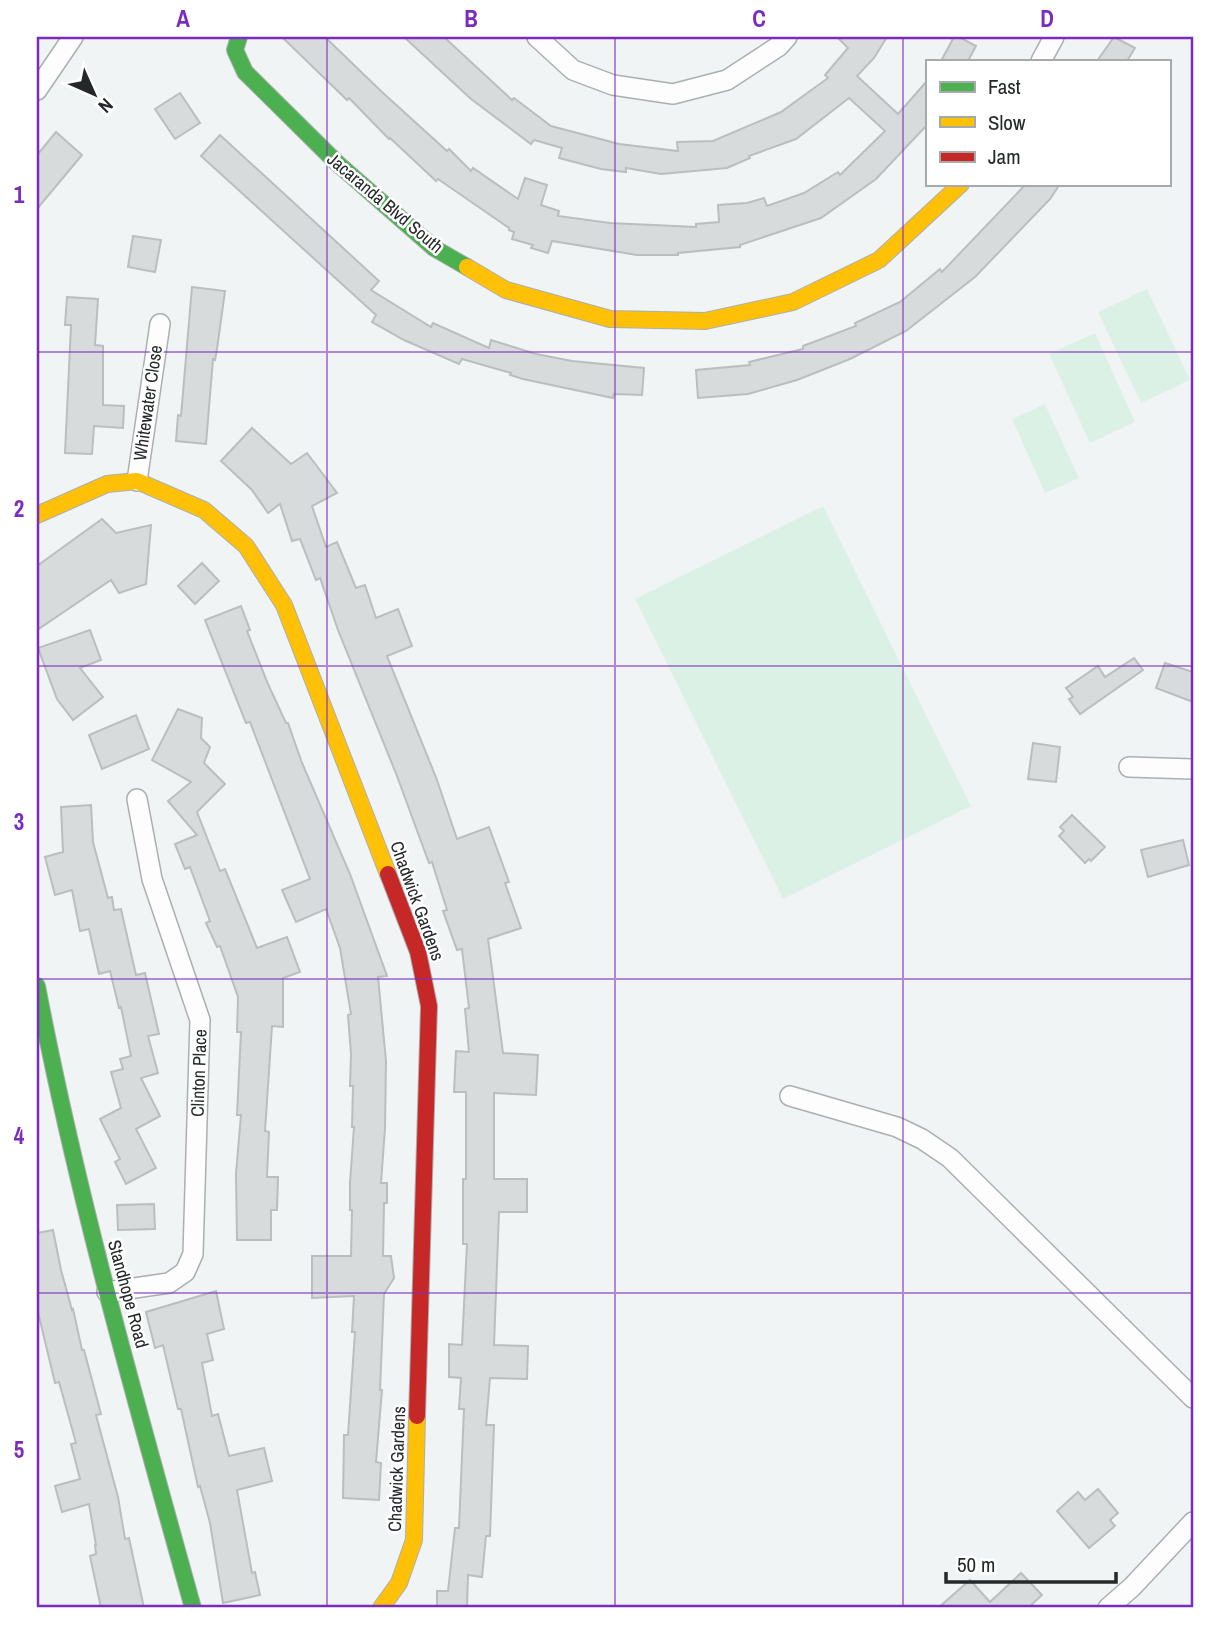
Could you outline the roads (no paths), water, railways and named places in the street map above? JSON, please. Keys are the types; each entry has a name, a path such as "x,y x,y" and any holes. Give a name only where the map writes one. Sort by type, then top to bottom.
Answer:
{"street":[{"path":"38,89 73,37"},
{"name":"Jacaranda Blvd South","path":"239,37 235,50 245,72 260,89 337,163 434,248 506,290 611,319 705,321 793,302 879,260 959,186"},
{"path":"537,37 573,70 613,85 673,94 727,80 779,46 787,37"},
{"path":"1042,60 1054,37"},
{"name":"Whitewater Close","path":"137,481 160,324"},
{"path":"37,515 107,484 137,481"},
{"name":"Chadwick Gardens","path":"137,481 204,510 246,546 284,606 418,952 429,1006 414,1541 399,1583 381,1608"},
{"path":"1129,767 1193,769"},
{"name":"Clinton Place","path":"107,1292 169,1283 185,1272 194,1254 200,1020 152,879 136,799"},
{"name":"Standhope Road","path":"37,986 76,1175 193,1608"},
{"path":"789,1096 897,1128 922,1139 950,1158 1193,1398"},
{"path":"1108,1608 1132,1587 1193,1522"}]}
